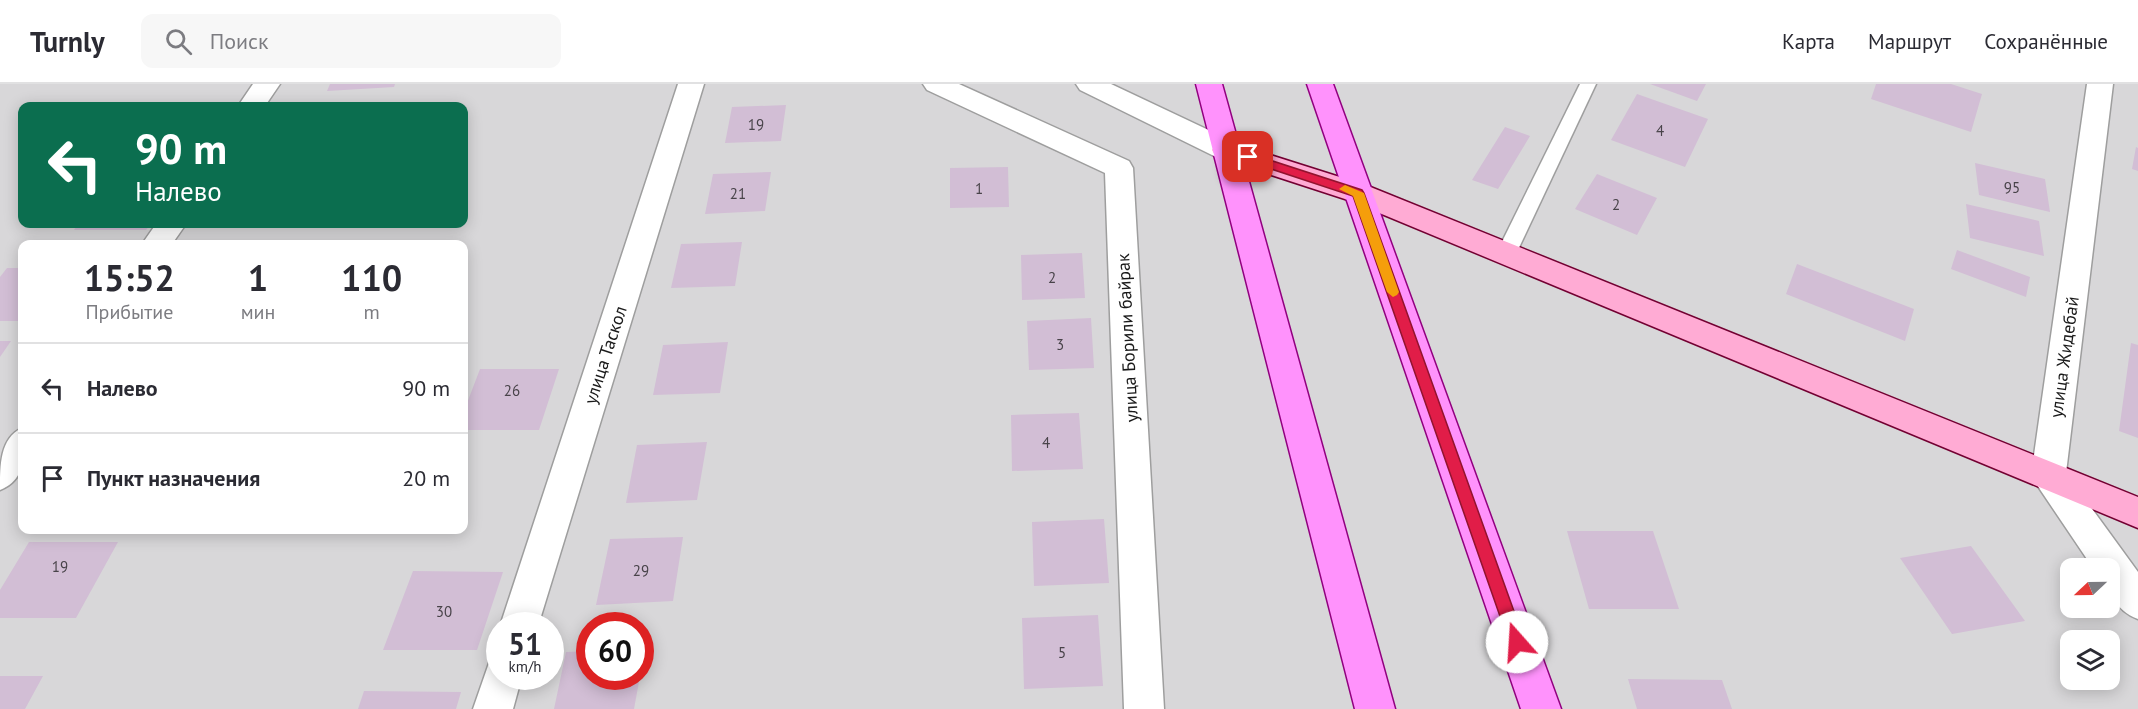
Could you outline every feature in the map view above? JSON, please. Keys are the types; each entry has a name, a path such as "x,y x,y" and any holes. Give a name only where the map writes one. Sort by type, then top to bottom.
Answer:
{"main road":[{"path":"1209,84 1375,709"},
{"path":"1320,84 1541,709"}],"street":[{"path":"254,102 267,84"},
{"name":"улица Таскол","path":"523,612 691,84"},
{"name":"улица Борили байрак","path":"936,84 1119,168 1144,709"},
{"path":"1089,84 1226,150 1358,193 2138,513"},
{"name":"улица Жидебай","path":"2048,476 2100,84"},
{"path":"0,475 18,448"},
{"path":"2048,476 2138,602"},
{"path":"493,709 499,690"}],"lane":[{"path":"1506,254 1588,84"}],"shaded area":[{"path":"0,84 2138,84 2138,709 0,709"}],"building":[{"path":"330,84 395,84 394,87 327,91"},
{"path":"1650,84 1706,84 1697,101"},
{"path":"1876,84 1951,84 1982,94 1971,132 1871,99"},
{"path":"1637,94 1708,119 1685,167 1611,140"},
{"path":"786,105 781,141 725,143 732,107"},
{"path":"1505,127 1530,136 1498,189 1472,180"},
{"path":"2136,147 2138,148 2138,171 2132,169"},
{"path":"1975,163 2045,179 2050,212 1979,195"},
{"path":"1008,167 1009,207 950,208 950,168"},
{"path":"771,172 765,211 705,214 713,174"},
{"path":"1597,174 1657,198 1637,235 1575,209"},
{"path":"1966,204 2039,221 2044,256 1970,238"},
{"path":"75,228 148,228 146,230 74,230"},
{"path":"742,242 735,286 671,288 681,244"},
{"path":"1957,250 2030,277 2026,297 1951,269"},
{"path":"1082,253 1085,298 1022,300 1021,255"},
{"path":"1797,264 1914,309 1905,341 1786,294"},
{"path":"7,268 18,268 18,321 0,321 0,277"},
{"path":"1091,318 1094,368 1029,370 1027,321"},
{"path":"0,341 11,341 0,357"},
{"path":"728,342 720,393 653,395 663,345"},
{"path":"2131,343 2138,345 2138,438 2119,431"},
{"path":"480,369 559,369 539,430 468,430 468,400"},
{"path":"1079,413 1083,469 1012,471 1011,415"},
{"path":"707,442 697,500 626,503 637,445"},
{"path":"1104,519 1109,583 1034,586 1032,522"},
{"path":"1567,531 1653,531 1679,609 1589,609"},
{"path":"683,537 673,601 596,605 610,539"},
{"path":"29,542 118,542 76,618 0,618 0,590"},
{"path":"1971,546 2025,621 1952,634 1900,558"},
{"path":"413,571 503,572 490,612 486,612 486,623 477,650 383,650"},
{"path":"1098,615 1103,686 1024,689 1022,618"},
{"path":"566,652 576,652 576,690 637,690 634,709 554,709 558,690 564,690"},
{"path":"0,676 43,676 25,709 0,709"},
{"path":"1628,679 1722,680 1732,709 1637,709"},
{"path":"364,691 461,692 456,709 358,709"}],"slow traffic":[{"path":"1345,189 1358,193 1393,292"}],"route":[{"path":"1248,157 1358,193 1517,642"}]}
